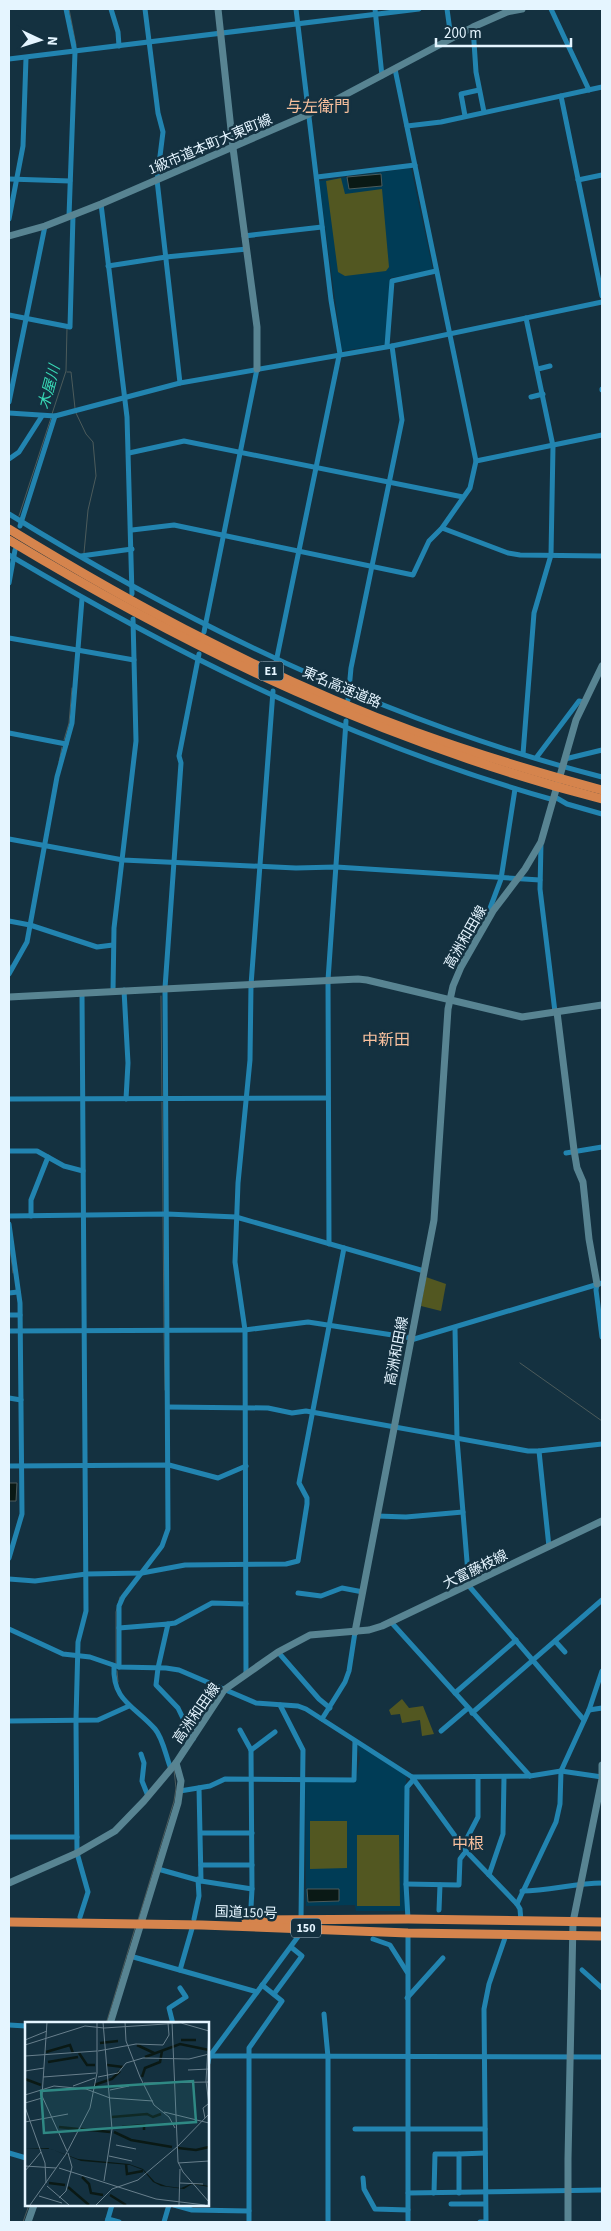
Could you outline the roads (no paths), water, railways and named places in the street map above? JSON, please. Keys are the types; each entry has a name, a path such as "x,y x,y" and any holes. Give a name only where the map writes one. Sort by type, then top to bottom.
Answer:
{"highway":[{"name":"東名高速道路","path":"9,530 103,585 188,631 308,688 415,732 602,799"},
{"name":"東名高速道路","path":"9,540 138,615 266,679 378,727 549,780 568,781 602,790"},
{"name":"国道150号","path":"9,1916 80,1917 143,1921"},
{"name":"国道150号","path":"9,1922 143,1921 302,1924 408,1919 602,1922"},
{"name":"国道150号","path":"193,1922 245,1920 408,1933 602,1936"}],"street":[{"path":"9,315 68,327 70,181 75,52 66,9"},
{"path":"111,9 118,32 119,46"},
{"path":"145,9 158,113 163,132 157,180 180,383"},
{"path":"204,632 258,369 257,327 233,148 218,9"},
{"path":"275,667 340,355 331,300 296,9"},
{"path":"9,59 298,24 375,11 419,9"},
{"path":"447,9 451,38"},
{"path":"551,9 589,90"},
{"name":"1級市道本町大東町線","path":"9,236 45,226 101,204 309,114 451,38 513,10"},
{"path":"375,11 382,76"},
{"path":"473,27 479,90 484,112"},
{"path":"9,220 23,146 26,58"},
{"path":"132,530 174,525 413,575 429,541 442,528 463,498 472,481 476,461 395,69"},
{"path":"407,126 465,116 602,87"},
{"path":"465,116 461,94 479,90"},
{"path":"561,96 602,296"},
{"path":"317,177 415,165"},
{"path":"578,180 602,175"},
{"path":"9,179 70,181"},
{"path":"101,204 125,398 132,530 132,594"},
{"path":"9,402 11,373 26,319 45,226"},
{"path":"244,236 322,227"},
{"path":"108,266 166,257 247,249"},
{"path":"348,700 351,668 402,420 390,346 392,280 436,271"},
{"path":"9,413 53,416 180,383 390,346 602,302"},
{"path":"524,754 534,613 552,555 553,446 526,318"},
{"path":"538,369 550,366"},
{"path":"531,397 543,394"},
{"path":"9,459 19,452 42,416"},
{"path":"19,522 53,416"},
{"path":"476,461 602,435"},
{"path":"129,453 184,441 463,498"},
{"path":"9,514 19,522 206,626 348,692 382,706 563,767 602,776"},
{"path":"442,528 508,553 602,556"},
{"path":"80,556 132,549"},
{"path":"9,583 11,557 15,550"},
{"path":"11,557 82,599 198,661 346,728 439,764 515,789 554,798 567,804 602,814"},
{"path":"9,974 25,948 57,777 72,723 82,599"},
{"path":"113,991 113,945 136,741 133,619"},
{"path":"9,638 134,660"},
{"path":"171,1769 157,1732 129,1706 117,1688 116,1666 119,1606 123,1597 166,1538 168,1529 165,988 181,763 179,756 199,654"},
{"name":"高洲和田線","path":"9,1883 77,1853 115,1830 148,1796 176,1763 224,1690 246,1674 278,1652 310,1635 355,1632 436,1203 450,999 460,967 485,924 518,879 541,842 576,720 602,666"},
{"path":"246,1674 245,1330 235,1262 236,1217 250,1060 251,985 273,694"},
{"path":"536,758 579,701 584,702"},
{"path":"328,1244 328,980 346,721"},
{"path":"9,733 66,744"},
{"path":"565,759 602,750"},
{"path":"485,924 501,879 515,789"},
{"path":"9,839 122,860 336,867 540,880"},
{"path":"541,842 540,897 574,1150 582,1182 588,1239 600,1283 602,1312"},
{"path":"9,921 30,925 97,947 113,945"},
{"path":"9,997 328,980 367,980 522,1017 602,1005"},
{"path":"124,990 128,1063 126,1099"},
{"path":"80,1917 88,1892 77,1853 76,1720 78,1642 86,1611 82,994"},
{"path":"9,1099 328,1098"},
{"path":"566,1153 574,1150 602,1147"},
{"path":"9,1151 37,1151 64,1166 83,1171"},
{"path":"31,1216 31,1200 48,1157"},
{"path":"9,1216 167,1214 236,1217 424,1271"},
{"path":"9,1224 19,1315 19,1400 22,1466 22,1514 9,1558"},
{"path":"9,1579 35,1581 86,1574 142,1573 185,1564 286,1564 298,1561 307,1504 307,1498 299,1483 344,1248"},
{"path":"9,1331 245,1330 308,1322 411,1339 455,1328 600,1283"},
{"path":"600,1283 602,1337"},
{"path":"9,1316 19,1315"},
{"path":"455,1328 458,1438 469,1586 584,1720"},
{"path":"9,1398 19,1400"},
{"path":"168,1407 246,1407 268,1408 292,1413 313,1412 394,1428 539,1451 602,1444"},
{"path":"539,1451 549,1547"},
{"path":"9,1466 169,1464 214,1478 246,1466"},
{"path":"378,1516 406,1517 463,1512"},
{"name":"大富藤枝線","path":"355,1632 369,1630 391,1622 602,1521"},
{"path":"298,1593 321,1596 342,1588 362,1592"},
{"path":"472,1713 602,1600"},
{"path":"119,1628 175,1623 212,1603 246,1604"},
{"path":"391,1622 530,1776"},
{"path":"168,1624 156,1685 178,1708 193,1739"},
{"path":"9,1629 57,1652 90,1657 116,1666 179,1670 256,1702 298,1706 322,1719 413,1778 464,1849 517,1904 520,1909 521,1921"},
{"path":"322,1719 330,1708 349,1671 355,1632"},
{"path":"455,1693 516,1640"},
{"path":"555,1641 565,1652"},
{"path":"278,1652 319,1699 330,1708"},
{"path":"517,1904 556,1822 560,1804 561,1772 589,1710 602,1671"},
{"path":"209,2058 300,1934 302,1924 303,1750 280,1705"},
{"path":"9,1721 98,1720 129,1706"},
{"path":"441,1731 468,1708"},
{"path":"589,1710 602,1708"},
{"path":"240,1730 251,1750 252,1889 251,1907 245,1920"},
{"path":"251,1750 275,1732"},
{"path":"180,1791 199,1788 226,1779 303,1778 354,1780 355,1741"},
{"path":"141,1754 144,1763 142,1781 148,1796"},
{"path":"111,2022 130,1956 143,1921 180,1791 181,1782 176,1763"},
{"path":"568,2222 573,1922 602,1777 602,1765"},
{"path":"413,1778 530,1776 561,1772 602,1777"},
{"path":"489,1876 504,1834 504,1776"},
{"path":"406,1884 460,1885 460,1859 478,1817 478,1777"},
{"path":"408,1919 406,1884 408,1787 413,1778"},
{"path":"180,1970 200,1896 199,1788"},
{"path":"200,1833 252,1833"},
{"path":"9,1837 77,1837"},
{"path":"201,1865 252,1865"},
{"path":"158,1870 199,1880 252,1889"},
{"path":"522,1892 581,1883 602,1883"},
{"path":"439,1910 440,1885"},
{"path":"408,1933 408,2222"},
{"path":"480,2222 486,2222 484,2021 487,1992 506,1935"},
{"path":"373,1939 390,1945 407,1973"},
{"path":"274,1994 302,1956 291,1947"},
{"path":"130,1956 258,1992"},
{"path":"407,1998 443,1958"},
{"path":"582,1970 602,1988"},
{"path":"249,2222 249,2048 282,2001 262,1985"},
{"path":"172,2022 169,2008 186,1997 180,1988"},
{"path":"324,2014 328,2057 328,2222"},
{"path":"9,2026 25,2026"},
{"path":"209,2059 407,2056 484,2058 602,2057"},
{"path":"354,2129 485,2129"},
{"path":"9,2153 25,2158"},
{"path":"434,2193 435,2154 485,2153"},
{"path":"459,2154 459,2193"},
{"path":"363,2178 364,2189 375,2209 408,2210"},
{"path":"408,2193 602,2190"},
{"path":"451,2204 485,2204"},
{"path":"28,2222 34,2206"},
{"path":"112,2206 108,2221 119,2222"},
{"path":"164,2222 169,2206"},
{"path":"178,2206 192,2210 248,2211"}],"waterway":[{"name":"木屋川","path":"69,9 76,45"},
{"name":"木屋川","path":"52,414 66,371 67,328"},
{"path":"67,372 71,372 75,408"},
{"path":"76,413 86,434 93,442 96,476 88,510 84,553"},
{"name":"木屋川","path":"19,516 51,418"},
{"path":"64,740 69,723 72,688"},
{"path":"59,762 62,747"},
{"path":"9,969 11,965"},
{"path":"161,996 162,1098"},
{"path":"162,1102 163,1213"},
{"path":"163,1217 164,1328"},
{"path":"9,1241 13,1273"},
{"path":"164,1332 165,1390"},
{"path":"520,1363 602,1421"},
{"path":"116,1665 116,1612 120,1597"},
{"path":"117,1671 118,1682"},
{"path":"138,1920 174,1801 176,1788 174,1770"},
{"path":"107,2022 135,1928"},
{"path":"23,2222 29,2206"}],"district":[{"name":"与左衛門","path":"318,106"},
{"name":"中新田","path":"386,1039"},
{"name":"中根","path":"468,1843"}]}
